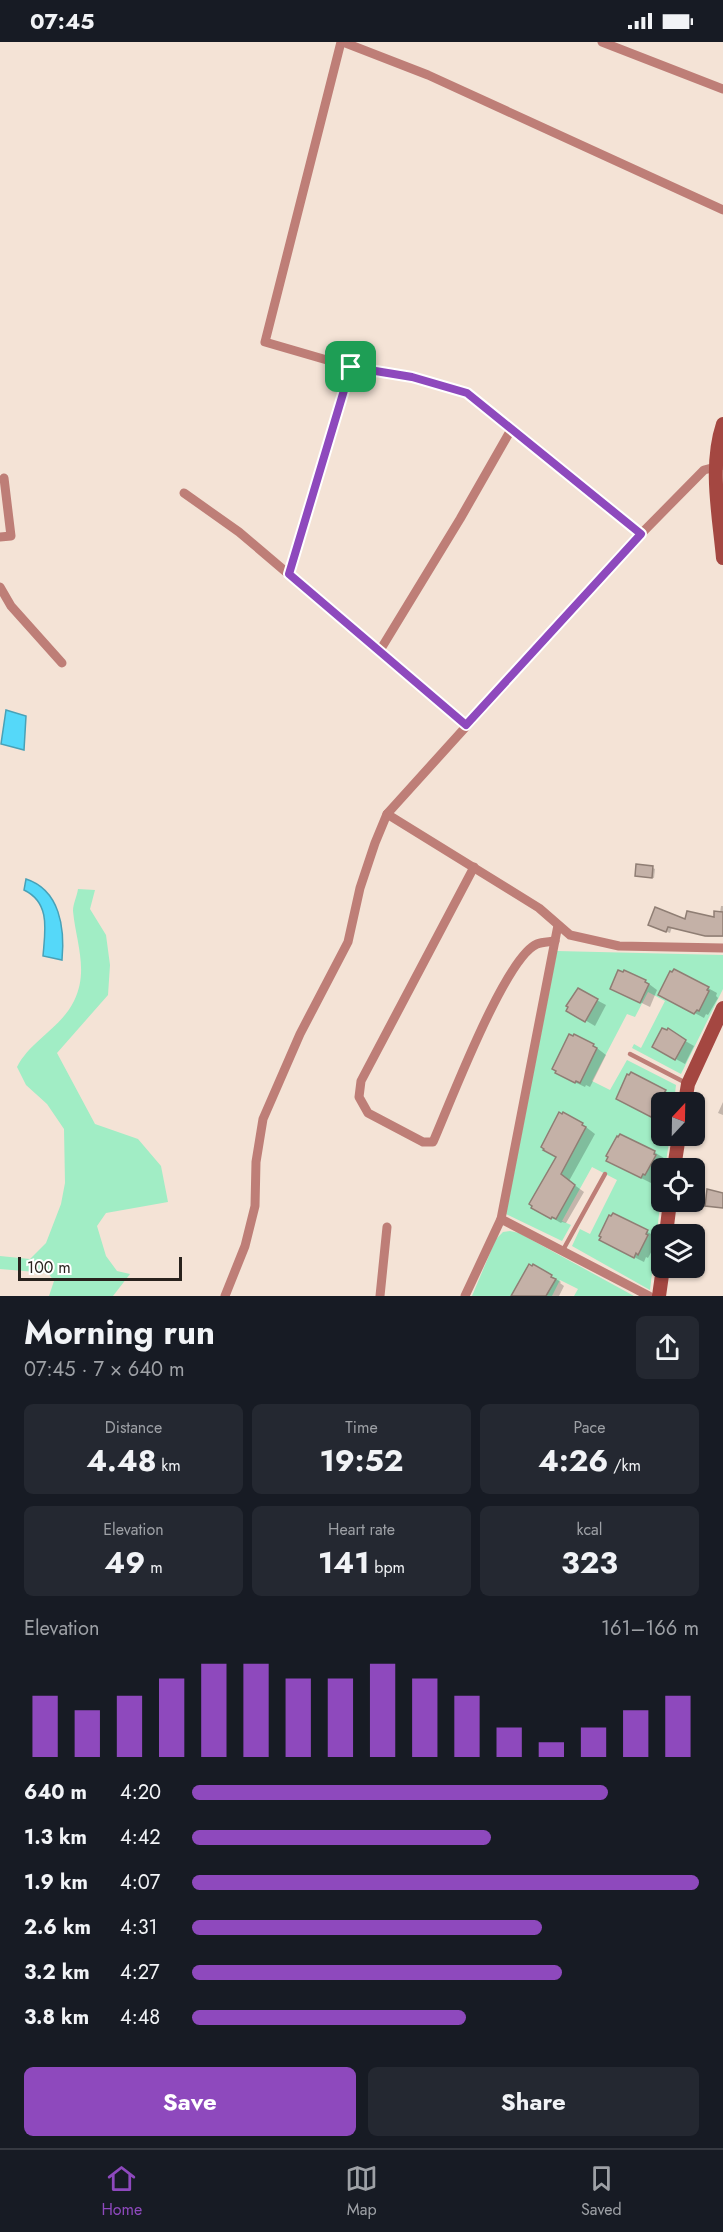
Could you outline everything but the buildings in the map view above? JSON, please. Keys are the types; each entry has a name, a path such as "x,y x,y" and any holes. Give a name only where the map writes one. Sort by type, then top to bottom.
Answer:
{"main road":[{"path":"723,423 717,441 723,558"},
{"path":"688,1092 723,1008"},
{"path":"690,1092 690,1085 723,1020"},
{"path":"659,1296 662,1278"},
{"path":"666,1296 668,1278"}],"street":[{"path":"641,534 467,393 412,377 351,367 265,342 342,42 428,75 723,210"},
{"path":"602,42 723,89"},
{"path":"289,574 351,367"},
{"path":"378,652 460,519 512,428"},
{"path":"225,1296 245,1246 255,1206 256,1162 263,1119 300,1034 348,942 360,888 387,814 641,534 704,470 719,466"},
{"path":"0,537 11,536 4,478"},
{"path":"184,492 239,532 466,725"},
{"path":"0,587 11,606 62,663"},
{"path":"387,814 539,908 570,935 619,946 723,948"},
{"path":"474,867 361,1081 358,1097 368,1113 423,1142 433,1142 485,1019 518,962 536,944 555,941"},
{"path":"465,1296 501,1219 558,925"},
{"path":"501,1219 648,1296"},
{"path":"380,1296 387,1227"}],"lane":[{"path":"630,1054 690,1085"},
{"path":"563,1251 605,1174"}],"green space":[{"path":"78,889 95,890 90,909 106,935 110,965 108,995 57,1053 95,1124 138,1139 161,1166 168,1202 106,1213 97,1226 106,1256 117,1271 130,1274 113,1296 49,1296 54,1281 48,1273 0,1269 0,1256 30,1259 46,1243 61,1204 65,1183 64,1129 47,1104 26,1085 17,1067 30,1050 68,1011 78,990 81,968 73,911"},
{"path":"557,951 723,955 723,989 681,1074 632,1048 634,1044 641,1048 665,1001 648,992 635,1017 627,1014 592,1081 610,1090 627,1060 676,1085 675,1092 651,1092 651,1146 668,1146 667,1158 651,1158 651,1212 659,1212 658,1224 651,1224 650,1290 572,1246 580,1229 590,1234 617,1180 592,1167 562,1221 571,1225 562,1241 506,1214"},
{"path":"503,1232 519,1233 634,1296 574,1296 578,1289 560,1280 552,1296 472,1296 496,1239"}],"water":[{"path":"6,710 26,716 24,750 1,744"},
{"path":"26,879 37,884 46,892 58,912 62,935 62,960 43,956 44,918 39,902 24,890"}],"route":[{"path":"351,367 412,377 467,393 641,534 466,725 289,574 351,367"}]}
